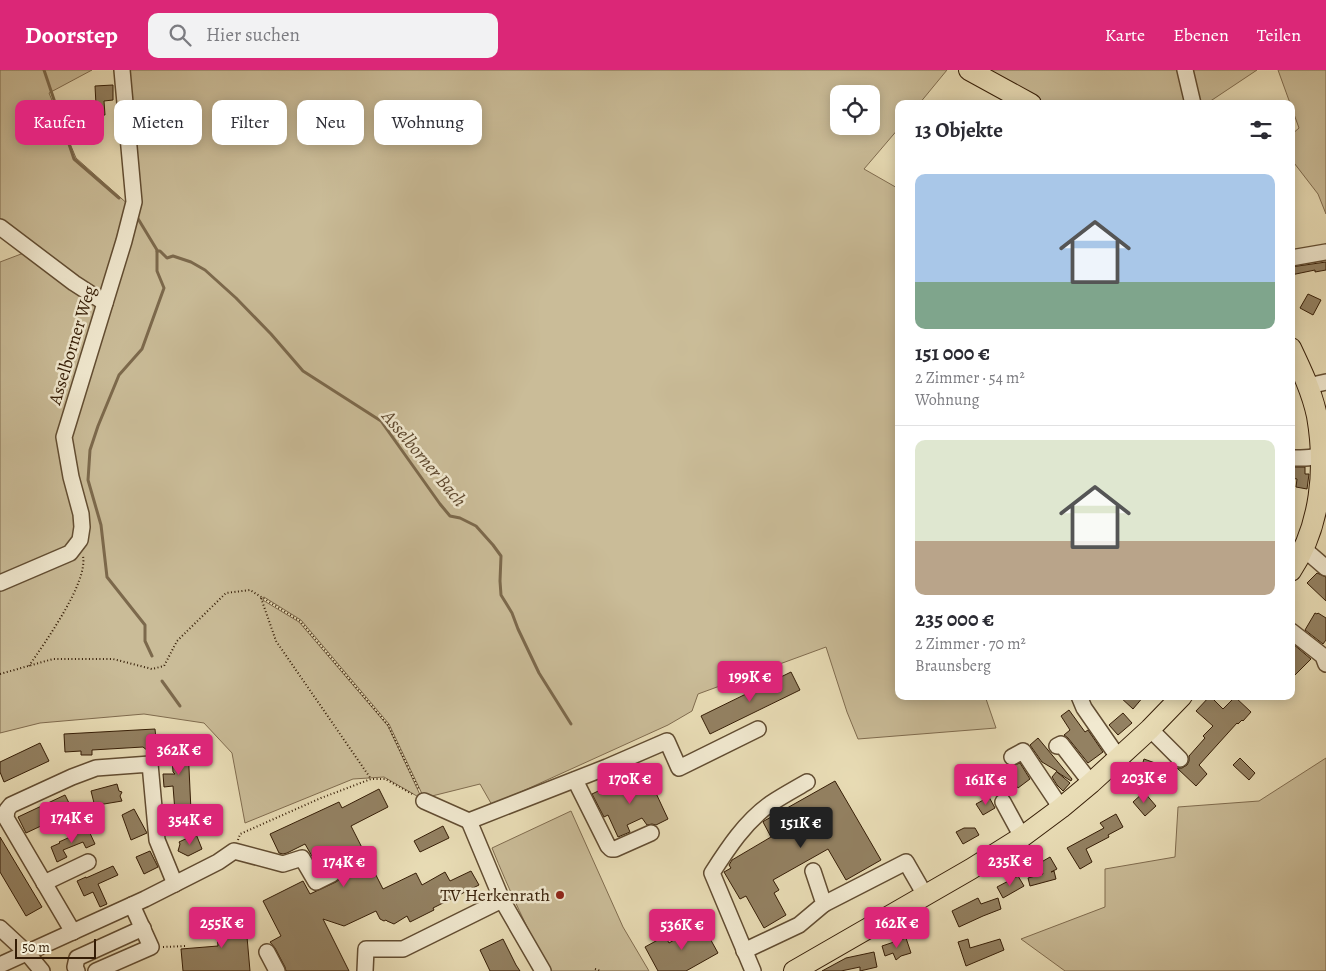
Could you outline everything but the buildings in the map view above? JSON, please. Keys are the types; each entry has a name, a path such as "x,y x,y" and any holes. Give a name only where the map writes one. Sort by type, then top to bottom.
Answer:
{"main road":[{"path":"969,70 1023,100"},
{"path":"1295,354 1317,384 1317,415 1324,453 1318,508 1304,549 1295,564"},
{"path":"794,971 971,869 1022,837 1091,783 1150,729 1178,700"}],"street":[{"name":"Asselborner Weg","path":"80,540 81,514 71,477 64,437 124,242 134,202 122,70"},
{"path":"1186,70 1192,100"},
{"path":"0,227 74,283 105,303"},
{"path":"1295,257 1326,252"},
{"path":"1295,458 1324,453"},
{"path":"0,583 70,553 80,540"},
{"path":"1304,549 1326,568"},
{"path":"1295,634 1323,656 1326,664"},
{"path":"1081,700 1084,708 1118,757"},
{"path":"469,821 575,780 667,741 679,768 758,729"},
{"path":"1150,729 1180,759"},
{"path":"1056,746 1061,744 1091,783"},
{"path":"1012,757 1023,751 1061,808"},
{"path":"73,932 6,818 3,811 11,805 96,768 150,764 157,840 175,884"},
{"path":"575,780 611,849 651,834"},
{"path":"753,971 712,873 731,843 753,819 769,805 807,782"},
{"path":"424,801 469,821 502,900 543,971"},
{"path":"1003,802 1022,837"},
{"path":"0,965 132,905 218,862 234,851 283,864 302,858 316,882 332,874"},
{"path":"44,883 88,862"},
{"path":"744,951 799,925 824,904 906,862 925,895"},
{"path":"813,871 824,904"},
{"path":"365,971 366,949 404,949 502,900"},
{"path":"96,971 151,946 132,905"},
{"path":"0,928 28,953 42,971"},
{"path":"77,971 75,967 77,958 142,928"},
{"path":"267,952 277,971"}],"path":[{"path":"29,666 74,596 84,563 80,540"},
{"path":"0,674 53,659 113,659 152,669 164,666 177,641 226,592 250,590 300,621 388,725 424,801"},
{"path":"261,596 276,641 371,779"},
{"path":"968,767 963,777 970,788 985,797 998,794 1003,802"},
{"path":"234,851 240,834 321,798 371,779 385,779 424,801"},
{"path":"151,946 165,948 186,946"},
{"path":"595,969 600,971"}],"shaded area":[{"path":"0,70 92,70 49,93 52,100 15,100 15,145 71,145 76,158 130,206 104,295 0,224"},
{"path":"125,70 947,70 922,100 895,100 895,133 864,169 895,187 895,700 986,700 996,728 858,739 847,712 826,647 698,694 692,711 668,725 492,805 480,784 424,798 389,724 301,620 264,597 261,599 299,622 388,726 422,799 384,777 353,779 245,823 232,753 204,723 144,714 40,723 0,733 0,585 80,542 66,437 127,242 126,145 202,145 202,100 125,100"},
{"path":"980,70 1183,70 1189,100 1034,100"},
{"path":"1188,70 1257,70 1212,100 1194,100"},
{"path":"1278,70 1326,70 1326,214 1318,194 1295,164 1295,132 1299,128 1295,117 1295,100 1289,100"},
{"path":"29,251 102,304 66,419 78,514 69,552 0,581 0,262"},
{"path":"1326,758 1326,971 1065,971 1021,939 1105,907 1105,869 1175,857 1178,807 1259,801"},
{"name":"TV Herkenrath","path":"571,811 623,927 649,971 550,971 526,926 492,848"}],"waterway":[{"name":"Asselborner Bach","path":"44,70 74,159 119,198"},
{"name":"Asselborner Bach","path":"137,217 157,250 157,271 164,288 142,349 119,375 98,426 90,450 88,480 101,525 107,577 145,625 145,641 152,656"},
{"name":"Asselborner Bach","path":"157,251 160,251 167,258 173,256 191,262 205,270 271,334 303,371 381,421 450,516 460,518 476,526 493,545 501,556 501,595 512,613 539,673 571,724"},
{"name":"Asselborner Bach","path":"162,681 180,706"}],"place":[{"name":"TV Herkenrath","path":"560,895"}]}
